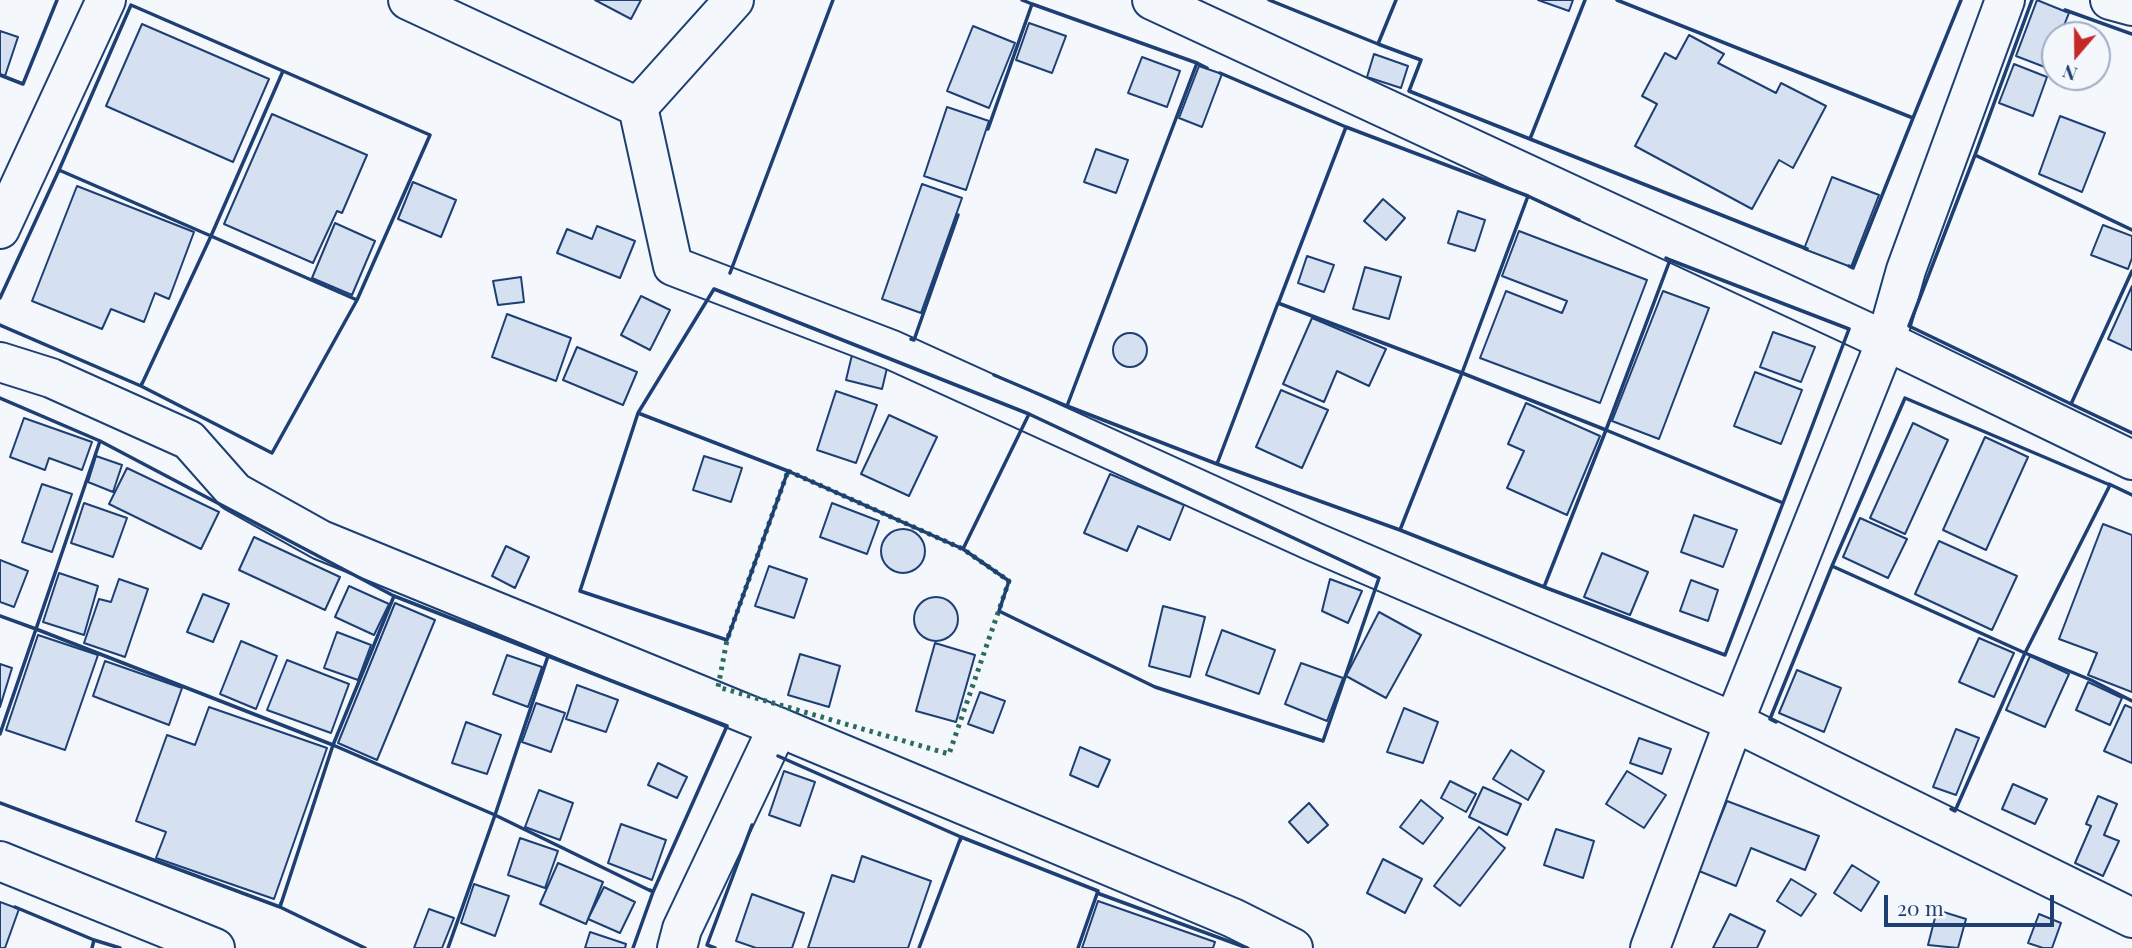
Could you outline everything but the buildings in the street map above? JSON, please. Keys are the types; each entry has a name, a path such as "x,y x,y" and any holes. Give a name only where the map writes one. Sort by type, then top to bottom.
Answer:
{"street":[{"path":"0,229 106,0"},
{"path":"408,0 638,107"},
{"path":"638,107 734,0"},
{"path":"1152,0 1886,341 2132,460"},
{"path":"1650,948 1734,722 1886,341 1906,270 2005,0"},
{"path":"2110,0 2132,6"},
{"path":"638,107 673,266 892,350 1312,541 1734,722 2132,918"},
{"path":"0,362 51,378 189,440 235,492 321,540 778,727 1233,918 1293,948"},
{"path":"677,948 682,929 778,727"},
{"path":"0,861 215,948"}],"hedge":[{"path":"788,471 963,549 1009,581 949,754 718,687 727,640 788,471"}],"wall":[{"path":"0,75 23,84 57,0"},
{"path":"730,273 833,0"},
{"path":"988,129 1032,4 1022,0"},
{"path":"1269,0 1378,44"},
{"path":"1396,0 1378,44 1421,60 1409,91 1530,139 1531,136"},
{"path":"1585,0 1530,139 1807,249"},
{"path":"1617,0 1913,118 1853,268 1849,266"},
{"path":"1913,118 1961,0"},
{"path":"1975,155 2032,0"},
{"path":"1031,7 1032,4 1197,63"},
{"path":"211,236 59,170 131,5 283,71 211,236 141,386 272,453 357,300 211,236"},
{"path":"2065,10 2132,34"},
{"path":"1207,68 1197,63 1067,406 1217,464 1218,461"},
{"path":"283,71 430,135 357,300 211,236 283,71"},
{"path":"1220,73 1346,127"},
{"path":"1278,304 1346,127 1528,196"},
{"path":"2071,404 1909,326 1975,155 2132,230"},
{"path":"0,298 59,170 61,171"},
{"path":"1462,373 1400,530 1217,464 1278,303 1462,373 1528,196 1579,220"},
{"path":"911,339 914,340 958,215"},
{"path":"1606,430 1462,373 1400,530 1544,587 1606,430 1670,260 1666,258"},
{"path":"1670,260 1849,329 1783,503 1606,430 1670,260"},
{"path":"2132,271 2071,404 2132,433"},
{"path":"714,289 1029,414 963,549 788,471 638,413 714,289"},
{"path":"0,325 141,386 142,383"},
{"path":"994,375 1067,406"},
{"path":"0,398 100,441 99,444"},
{"path":"1905,398 2110,485 2025,653 1832,566 1905,398"},
{"path":"638,413 788,471 727,640 580,591 638,413"},
{"path":"1029,414 1379,578 1323,741 1155,687 999,611 1009,581 963,549 1029,414"},
{"path":"1606,430 1783,503 1725,655 1544,587 1606,430"},
{"path":"100,441 394,596 333,745 36,629 100,441"},
{"path":"2109,484 2132,495"},
{"path":"1776,722 1770,719 1832,566"},
{"path":"0,734 36,629 333,745 495,815 548,656 394,596 333,745 280,907 0,803"},
{"path":"0,616 36,629 37,626"},
{"path":"1951,809 1955,811 2025,653 2091,680 2132,701"},
{"path":"548,656 727,726 653,892 495,815 548,656"},
{"path":"778,756 961,837 919,948"},
{"path":"448,948 495,815"},
{"path":"715,948 707,945 752,825"},
{"path":"960,841 961,837 1098,891 1078,948"},
{"path":"633,948 653,892 650,890"},
{"path":"1097,893 1247,948"},
{"path":"281,903 280,907 365,948"},
{"path":"15,907 94,940 92,948"},
{"path":"94,941 120,948"}]}
